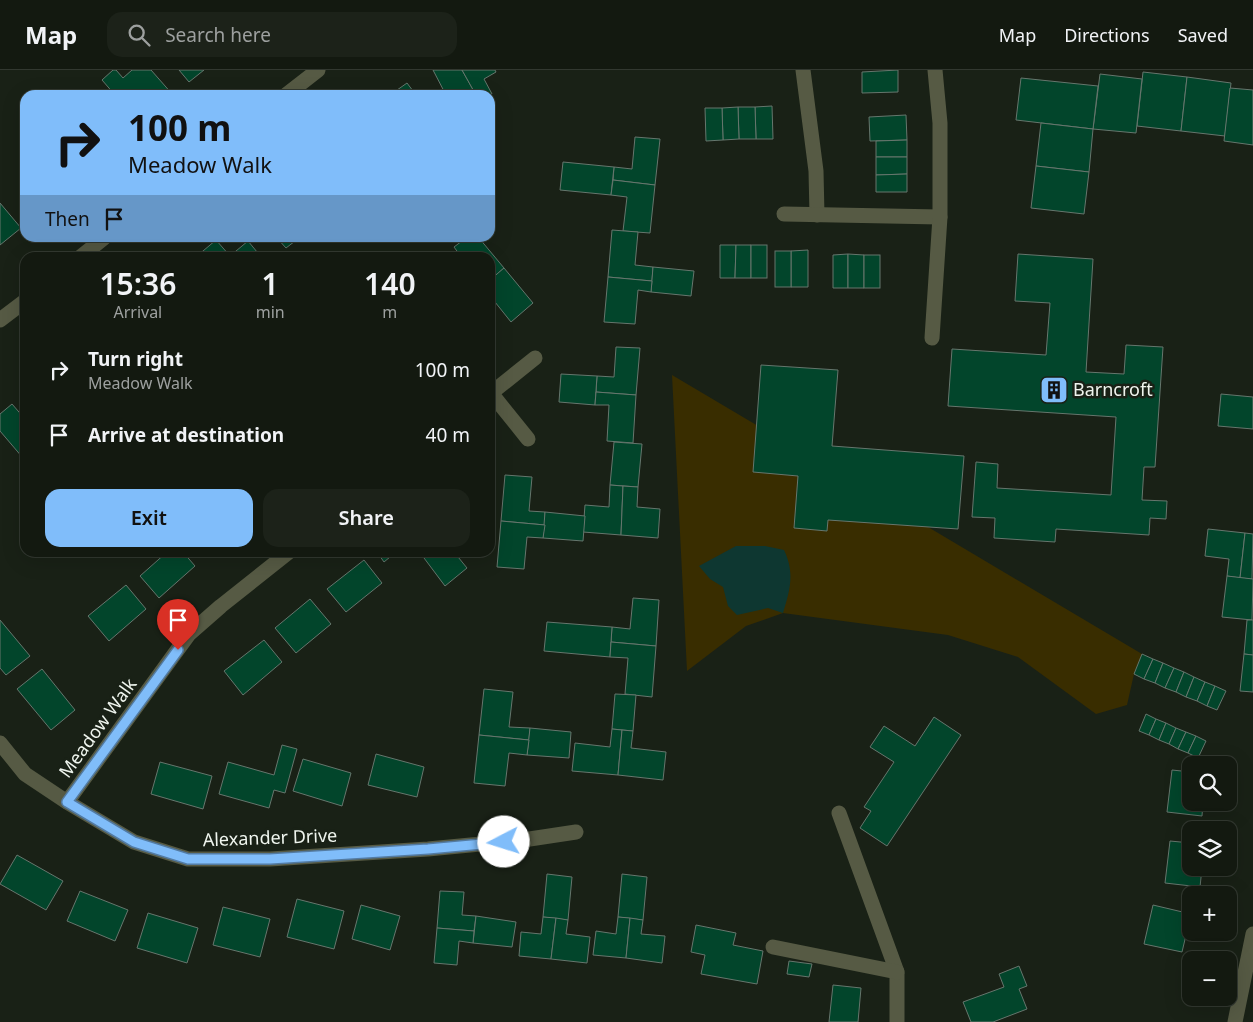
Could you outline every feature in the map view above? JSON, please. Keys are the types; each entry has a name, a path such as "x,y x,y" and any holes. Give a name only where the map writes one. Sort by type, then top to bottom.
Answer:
{"street":[{"path":"292,90 318,70"},
{"path":"804,70 816,171 817,215"},
{"path":"932,338 940,216 940,123 935,70"},
{"path":"784,214 940,216"},
{"path":"86,252 99,242"},
{"path":"0,320 20,305"},
{"path":"495,390 535,358"},
{"path":"495,400 528,439"},
{"name":"Meadow Walk","path":"67,802 189,634 282,557"},
{"name":"Alexander Drive","path":"0,743 25,774 67,802 134,842 188,859 270,859 428,849 523,840 576,832"},
{"path":"839,813 897,972 897,1022"},
{"path":"1235,1022 1253,934"},
{"path":"773,947 897,972"}],"shaded area":[{"path":"672,375 1142,654 1134,674 1127,705 1096,714 1018,657 948,635 783,613 746,626 687,671"}],"water":[{"path":"736,546 765,546 784,550 789,566 790,582 783,613 768,608 737,615 728,606 723,587 710,579 699,566"}],"building":[{"path":"113,70 116,70 123,78 132,70 151,70 169,90 111,90 102,80"},
{"path":"179,70 204,70 189,82"},
{"path":"433,70 462,70 473,90 443,90"},
{"path":"462,70 495,70 496,72 484,79 490,90 473,90"},
{"path":"898,70 898,92 862,93 862,72"},
{"path":"1143,72 1187,77 1181,131 1137,126"},
{"path":"1100,74 1142,79 1136,133 1093,129"},
{"path":"1187,77 1231,83 1225,136 1181,131"},
{"path":"1021,78 1098,86 1093,129 1016,120"},
{"path":"407,83 412,90 397,90"},
{"path":"1230,88 1253,90 1253,145 1224,141"},
{"path":"772,106 773,139 756,139 755,107"},
{"path":"738,107 755,107 756,139 739,139"},
{"path":"738,107 739,139 723,140 722,108"},
{"path":"705,108 722,108 723,140 706,141"},
{"path":"906,115 907,140 870,141 869,117"},
{"path":"1041,123 1093,129 1089,172 1036,166"},
{"path":"635,137 660,139 655,185 613,180 614,167 632,169"},
{"path":"907,140 907,157 876,157 876,141"},
{"path":"876,157 907,157 907,174 876,175"},
{"path":"563,162 614,167 611,195 560,190"},
{"path":"1036,166 1089,172 1084,214 1031,208"},
{"path":"907,174 907,192 876,192 876,175"},
{"path":"613,180 655,185 650,233 623,231 627,197 611,195"},
{"path":"0,203 20,229 0,245"},
{"path":"612,230 638,232 635,265 653,267 652,281 608,277"},
{"path":"214,242 218,242 226,252 202,252"},
{"path":"247,242 257,252 235,252"},
{"path":"281,242 294,242 286,248"},
{"path":"461,242 482,242 491,252 458,252 454,247"},
{"path":"720,245 736,245 735,278 720,278"},
{"path":"736,245 751,245 751,278 735,278"},
{"path":"751,245 767,245 767,278 751,278"},
{"path":"808,250 808,287 791,287 791,251"},
{"path":"775,251 791,251 791,287 775,287"},
{"path":"848,254 848,288 833,288 833,255"},
{"path":"848,254 864,255 864,288 848,288"},
{"name":"Barncroft","path":"1018,254 1093,259 1086,372 1124,374 1126,345 1163,347 1155,467 1144,467 1142,500 1167,501 1166,519 1150,518 1149,535 1056,529 1055,542 994,538 995,518 972,517 976,462 998,464 997,488 1111,495 1116,417 948,406 952,349 1046,355 1050,303 1015,301"},
{"path":"864,255 880,255 880,288 864,288"},
{"path":"495,257 504,268 495,276"},
{"path":"653,267 694,271 691,296 651,292"},
{"path":"504,268 533,303 511,322 495,302 495,276"},
{"path":"608,277 652,281 651,292 638,290 635,324 604,322"},
{"path":"616,347 640,348 636,395 596,392 597,376 614,377"},
{"path":"761,365 838,370 832,446 964,456 958,529 828,520 827,531 794,528 798,476 753,472"},
{"path":"561,374 597,376 595,405 559,402"},
{"path":"596,392 636,395 633,443 607,441 609,405 595,405"},
{"path":"1221,394 1253,397 1253,429 1218,426"},
{"path":"12,404 20,413 20,454 0,431 0,414"},
{"path":"614,442 642,444 638,487 610,485"},
{"path":"505,475 532,477 529,511 545,512 545,525 501,521"},
{"path":"610,485 623,486 621,535 583,532 585,505 609,507"},
{"path":"623,486 638,487 637,507 660,509 658,538 621,535"},
{"path":"545,512 585,516 583,541 543,538"},
{"path":"501,521 545,525 543,538 527,537 524,569 497,567"},
{"path":"1208,529 1245,533 1240,578 1227,576 1229,559 1205,556"},
{"path":"1245,533 1253,534 1252,579 1240,578"},
{"path":"161,557 187,557 195,566 159,598 140,576"},
{"path":"380,557 390,557 384,562"},
{"path":"423,557 458,557 467,568 445,586"},
{"path":"364,560 382,583 346,612 327,589"},
{"path":"1227,576 1253,579 1252,620 1222,617"},
{"path":"126,585 146,609 109,641 88,616"},
{"path":"633,598 659,600 656,646 611,642 612,627 630,629"},
{"path":"310,599 331,624 296,653 275,628"},
{"path":"0,620 30,656 6,675 0,668"},
{"path":"1247,620 1253,620 1253,655 1244,654"},
{"path":"547,622 612,627 610,657 544,651"},
{"path":"264,640 282,662 243,695 224,671"},
{"path":"611,642 656,646 652,697 625,694 628,658 610,657"},
{"path":"1142,654 1153,659 1144,679 1134,674"},
{"path":"1244,654 1253,655 1253,692 1240,691"},
{"path":"1153,659 1163,663 1155,683 1144,679"},
{"path":"1163,663 1174,668 1165,688 1155,683"},
{"path":"1174,668 1184,672 1176,692 1165,688"},
{"path":"42,669 75,710 51,730 17,689"},
{"path":"1184,672 1194,677 1186,697 1176,692"},
{"path":"1194,677 1205,682 1197,701 1186,697"},
{"path":"1205,682 1215,686 1207,706 1197,701"},
{"path":"1215,686 1226,691 1217,710 1207,706"},
{"path":"484,689 513,692 509,727 530,728 529,740 479,735"},
{"path":"615,694 636,695 633,731 612,729"},
{"path":"1146,714 1156,719 1149,735 1139,731"},
{"path":"934,717 961,735 887,846 860,828 871,811 864,807 894,762 870,747 884,726 915,746"},
{"path":"1156,719 1166,723 1159,740 1149,735"},
{"path":"1166,723 1176,728 1169,744 1159,740"},
{"path":"530,728 571,732 569,758 527,755"},
{"path":"1176,728 1186,732 1178,749 1169,744"},
{"path":"612,729 622,730 618,775 572,771 575,743 610,747"},
{"path":"622,730 633,731 631,748 666,752 663,780 618,775"},
{"path":"1186,732 1196,736 1188,753 1178,749"},
{"path":"479,735 529,740 527,755 509,753 505,786 474,783"},
{"path":"1196,736 1206,741 1199,756 1188,753"},
{"path":"282,745 297,749 285,793 274,790 269,808 219,794 228,762 274,775"},
{"path":"376,754 424,767 417,797 368,785"},
{"path":"303,759 351,773 342,806 293,791"},
{"path":"160,762 212,776 203,809 151,794"},
{"path":"1172,770 1182,771 1182,811 1202,811 1202,816 1167,812"},
{"path":"1170,841 1182,842 1182,876 1201,876 1200,886 1165,883"},
{"path":"17,855 63,881 46,910 0,884"},
{"path":"547,874 572,877 568,920 543,917"},
{"path":"622,874 647,877 643,920 618,917"},
{"path":"80,891 128,910 115,941 67,921"},
{"path":"440,891 464,892 462,915 476,916 474,931 437,928"},
{"path":"297,899 344,911 334,949 287,937"},
{"path":"361,905 400,916 390,950 352,939"},
{"path":"1153,905 1182,912 1182,941 1185,941 1182,952 1144,944"},
{"path":"223,907 270,919 260,957 213,945"},
{"path":"148,913 198,928 187,963 137,948"},
{"path":"476,916 516,922 512,947 473,943"},
{"path":"543,917 556,918 551,959 519,956 521,932 541,934"},
{"path":"618,917 630,918 626,958 593,955 596,931 616,934"},
{"path":"556,918 568,920 566,934 590,937 587,963 551,959"},
{"path":"630,918 643,920 641,934 665,936 662,963 626,958"},
{"path":"696,925 736,933 733,945 763,951 757,984 701,974 705,955 691,952"},
{"path":"437,928 474,931 473,943 459,941 457,965 434,963"},
{"path":"789,961 812,964 809,977 787,974"},
{"path":"1019,966 1027,986 1019,989 1027,1009 993,1022 971,1022 963,1002 1004,987 999,974"},
{"path":"833,985 861,988 858,1022 829,1022"}],"place":[{"name":"Barncroft","path":"1054,390"}],"route":[{"path":"178,650 67,802 134,842 188,859 270,859 504,842"}]}
